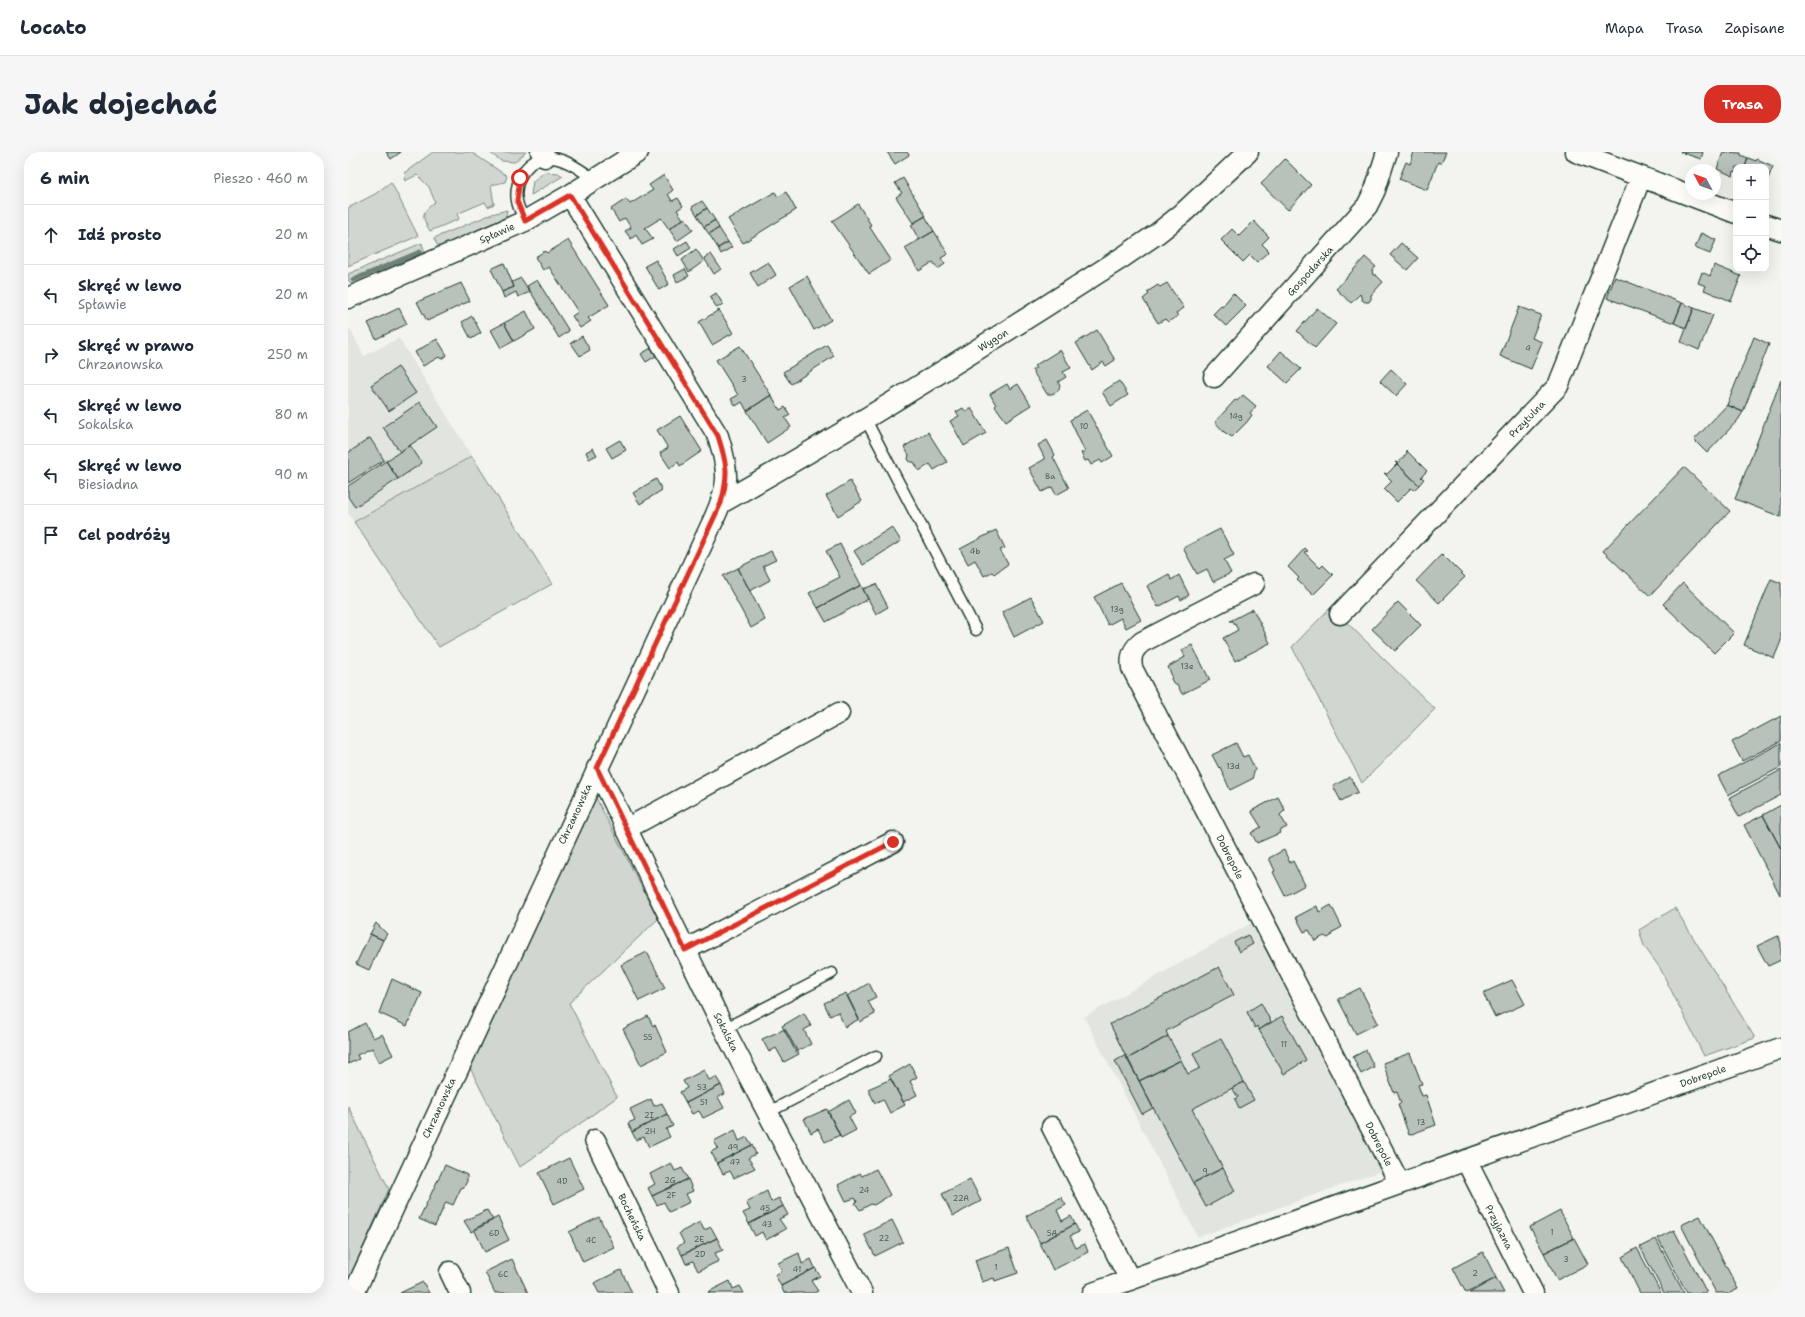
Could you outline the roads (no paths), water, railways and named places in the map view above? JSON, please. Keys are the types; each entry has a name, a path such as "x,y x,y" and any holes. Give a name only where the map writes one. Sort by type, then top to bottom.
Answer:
{"street":[{"name":"Spławie","path":"348,298 525,221 570,195 638,152"},
{"name":"Wygon","path":"721,503 866,420 1158,233 1183,213 1248,152"},
{"name":"Gospodarska","path":"1214,377 1367,206 1387,152"},
{"path":"1576,152 1733,212"},
{"name":"Przytulna","path":"1340,614 1558,386 1641,177"},
{"name":"Chrzanowska","path":"354,1293 721,503 727,482 726,460 718,436 570,195"},
{"path":"1769,226 1781,230"},
{"name":"Dobrepole","path":"1254,584 1136,646 1132,653 1132,668 1400,1184"},
{"path":"626,829 839,713"},
{"name":"Sokalska","path":"597,768 724,1029 862,1293"},
{"path":"685,950 893,842"},
{"name":"Dobrepole","path":"1093,1293 1781,1048"},
{"path":"1052,1127 1130,1280"},
{"name":"Bocheńska","path":"595,1140 669,1293"},
{"name":"Przyjazna","path":"1466,1160 1533,1293"},
{"path":"450,1272 460,1293"}],"lane":[{"path":"525,221 517,201 520,178 531,164 543,155 566,162 594,179"},
{"path":"866,420 976,630"},
{"path":"724,1029 832,973"},
{"path":"767,1113 876,1056"}],"waterway":[{"path":"353,280 420,252"}]}
